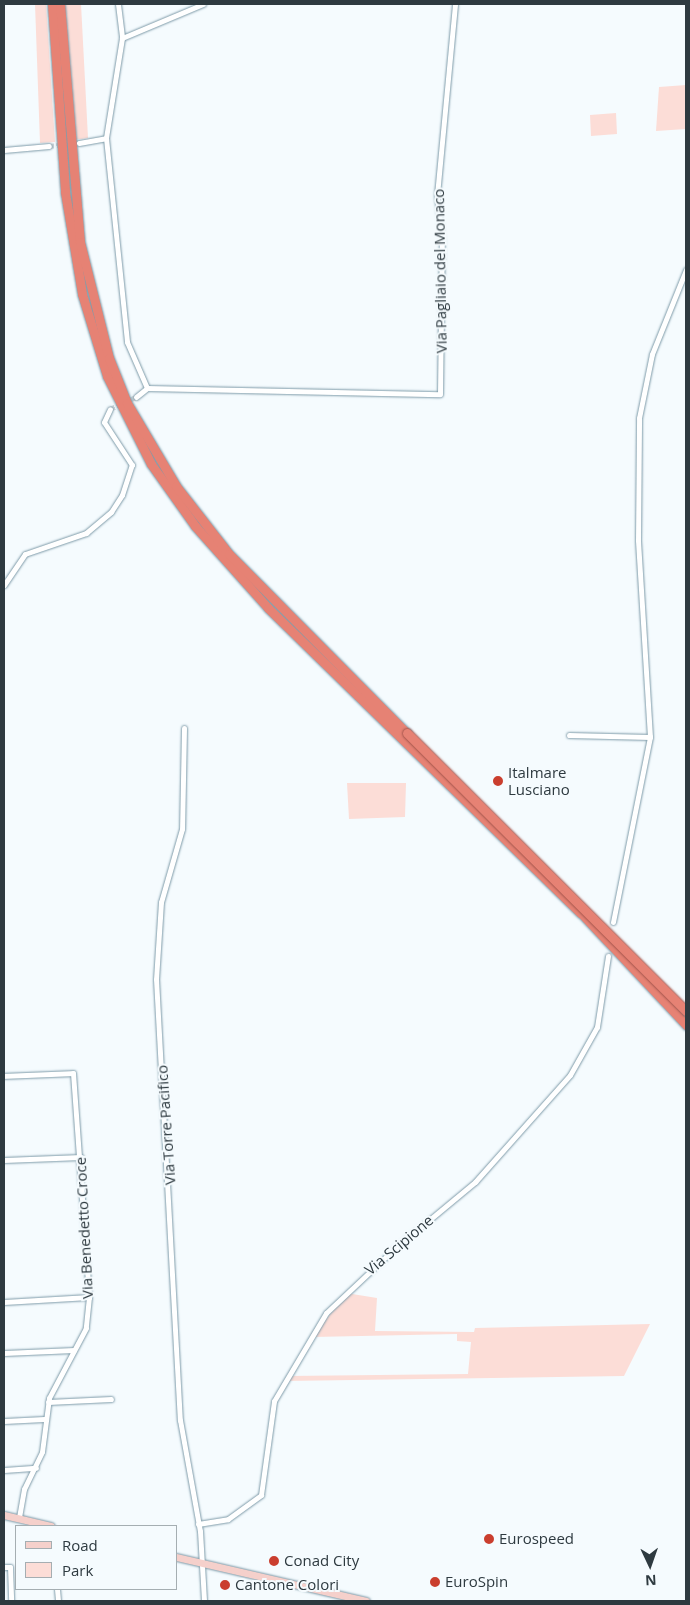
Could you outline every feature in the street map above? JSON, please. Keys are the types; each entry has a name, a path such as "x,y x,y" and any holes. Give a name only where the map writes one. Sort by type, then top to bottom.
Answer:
{"highway":[{"path":"52,4 72,244 96,346 121,409 151,464 218,554 581,913 686,1025"},
{"path":"60,4 80,242 109,358 127,403 176,486 229,554 395,729 686,1011"}],"main road":[{"path":"6,1516 47,1525"},
{"path":"178,1558 362,1601"}],"street":[{"path":"118,4 122,38 106,138 127,342 146,388 136,397"},
{"path":"122,38 203,4"},
{"name":"Via Pagliaio del Monaco","path":"146,388 440,394 442,241 437,195 455,4"},
{"path":"79,143 106,138"},
{"path":"4,150 50,146"},
{"path":"613,922 650,737 638,549 639,418 652,354 686,270"},
{"path":"4,585 25,554 86,533 112,512 122,495 132,465 104,422 110,409"},
{"name":"Via Torre Pacifico","path":"184,728 182,829 161,902 156,979 180,1420 198,1524 201,1564"},
{"path":"570,735 650,737"},
{"name":"Via Scipione","path":"198,1524 228,1519 261,1495 274,1401 326,1313 393,1250 475,1182 570,1075 597,1027 608,956"},
{"name":"Via Benedetto Croce","path":"4,1076 74,1073 89,1297 86,1328 48,1402 36,1468 24,1489 19,1518"},
{"path":"4,1160 81,1157"},
{"path":"4,1302 89,1297"},
{"path":"4,1354 74,1350"},
{"path":"48,1402 111,1399"},
{"path":"4,1421 44,1419"},
{"path":"4,1470 36,1468"},
{"path":"201,1564 204,1601"},
{"path":"4,1567 10,1567 11,1601"}],"green space":[{"path":"35,4 46,4 55,142 40,143"},
{"path":"63,4 81,4 88,138 71,139"},
{"path":"686,85 686,129 656,131 659,87"},
{"path":"616,113 617,134 591,136 590,115"},
{"path":"347,783 406,783 405,817 349,819"},
{"path":"346,1293 377,1298 375,1331 474,1332 475,1328 650,1324 624,1376 284,1381 288,1376 468,1374 471,1342 457,1341 457,1334 313,1337"}],"tunnel":[{"path":"49,146 79,143"},
{"path":"110,409 136,397"}],"place":[{"name":"Italmare Lusciano","path":"498,781"},
{"name":"Eurospeed","path":"489,1539"},
{"name":"Conad City","path":"274,1561"},
{"name":"EuroSpin","path":"435,1582"},
{"name":"Cantone Colori","path":"225,1585"}]}
